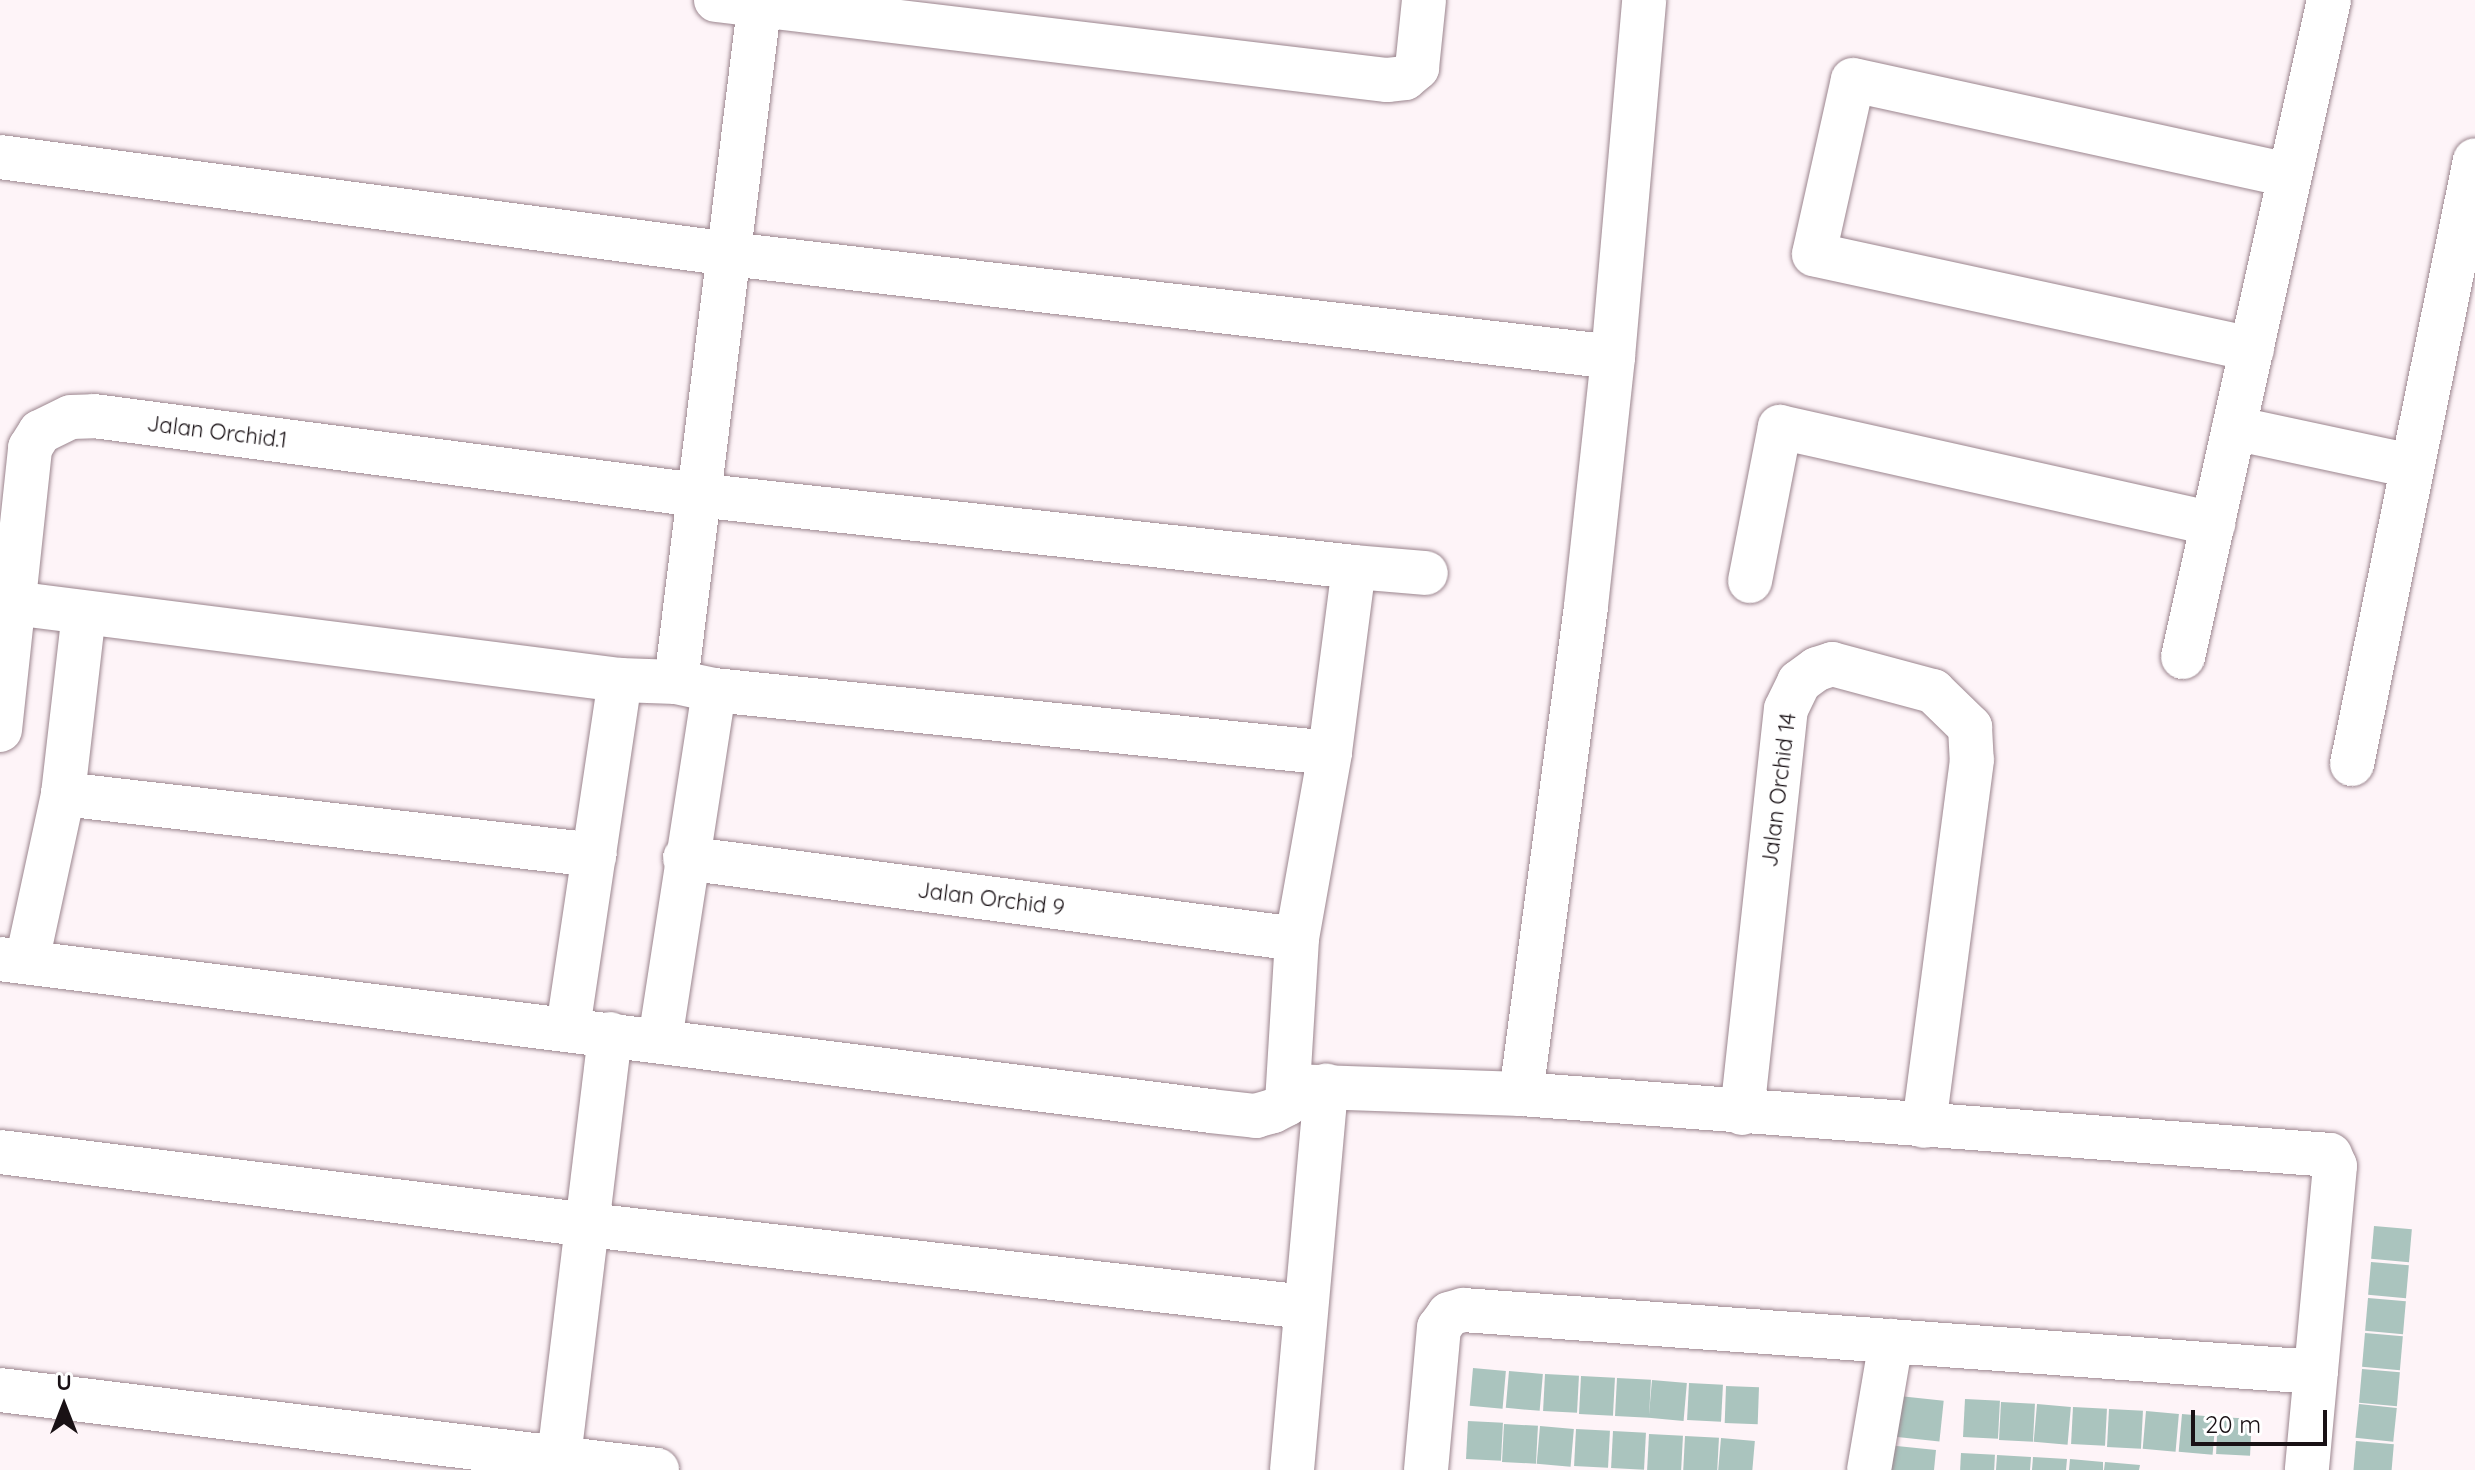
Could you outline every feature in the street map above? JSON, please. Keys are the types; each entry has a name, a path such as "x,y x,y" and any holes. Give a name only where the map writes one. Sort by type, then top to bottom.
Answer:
{"street":[{"path":"716,0 759,2 1387,80 1405,78 1417,68 1424,0"},
{"path":"1521,1094 1586,606 1613,357 1644,0"},
{"path":"660,1040 685,858 695,686 697,495 730,254 759,2"},
{"path":"2183,657 2290,175 2316,3"},
{"path":"2252,349 1814,254 1853,80 2290,175"},
{"path":"0,157 730,254 1613,357"},
{"path":"2352,764 2475,160"},
{"name":"Jalan Orchid.1","path":"0,730 30,448 40,432 71,417 94,416 697,495 1426,573"},
{"path":"1750,581 1780,427 2213,524"},
{"path":"2234,428 2412,466"},
{"path":"1292,1470 1305,1307 1307,1086 1297,939 1330,753 1354,567"},
{"path":"13,603 620,680 1330,753"},
{"path":"84,613 63,794 14,960 1256,1116 1287,1104 1307,1086 1521,1094 2330,1155 2335,1166 2307,1470"},
{"name":"Jalan Orchid 14","path":"1742,1113 1786,709 1799,682 1832,664 1933,691 1970,727 1972,760 1924,1126"},
{"path":"559,1457 589,1225 589,1031 595,855 620,680"},
{"path":"63,794 595,855"},
{"name":"Jalan Orchid 9","path":"685,858 1297,939"},
{"path":"0,1152 589,1225 1305,1307"},
{"path":"1426,1470 1439,1328 1449,1314 1463,1310 2316,1372"},
{"path":"1869,1470 1891,1341"},
{"path":"0,1390 657,1470"}],"building":[{"path":"2374,1226 2412,1229 2409,1262 2371,1259"},
{"path":"2371,1262 2409,1265 2406,1298 2368,1295"},
{"path":"2368,1298 2406,1301 2403,1334 2365,1331"},
{"path":"2365,1333 2403,1336 2400,1370 2362,1367"},
{"path":"1473,1368 1506,1371 1503,1409 1470,1406"},
{"path":"2362,1369 2400,1372 2397,1406 2359,1403"},
{"path":"1509,1371 1543,1374 1540,1411 1506,1408"},
{"path":"1545,1374 1579,1376 1577,1413 1543,1411"},
{"path":"1581,1376 1615,1378 1613,1416 1579,1414"},
{"path":"1617,1378 1651,1380 1649,1418 1615,1416"},
{"path":"1652,1380 1687,1383 1684,1421 1649,1418"},
{"path":"1689,1383 1723,1385 1721,1422 1687,1420"},
{"path":"1726,1386 1759,1387 1758,1424 1725,1423"},
{"path":"1890,1395 1944,1401 1939,1441 1886,1436"},
{"path":"1965,1399 2000,1401 1998,1439 1963,1437"},
{"path":"2001,1402 2035,1404 2033,1442 1999,1440"},
{"path":"2037,1404 2071,1407 2068,1445 2034,1442"},
{"path":"2359,1404 2397,1408 2393,1442 2355,1438"},
{"path":"2073,1407 2107,1409 2105,1446 2071,1444"},
{"path":"2109,1409 2143,1411 2141,1449 2107,1447"},
{"path":"2146,1411 2179,1414 2176,1452 2143,1449"},
{"path":"2182,1414 2216,1417 2213,1455 2179,1452"},
{"path":"2218,1417 2252,1419 2250,1456 2216,1454"},
{"path":"1468,1421 1503,1423 1501,1461 1466,1459"},
{"path":"1504,1424 1538,1426 1536,1464 1502,1462"},
{"path":"1540,1426 1574,1429 1571,1467 1537,1464"},
{"path":"1576,1429 1610,1431 1608,1468 1574,1466"},
{"path":"1613,1431 1646,1433 1644,1470 1611,1468"},
{"path":"1649,1434 1683,1436 1681,1470 1647,1470"},
{"path":"1685,1436 1719,1438 1717,1470 1683,1470"},
{"path":"1721,1438 1755,1441 1752,1470 1718,1470"},
{"path":"2356,1441 2394,1444 2392,1470 2353,1470"},
{"path":"1887,1445 1936,1450 1934,1470 1883,1470"},
{"path":"1961,1453 1995,1455 1994,1470 1960,1470"},
{"path":"1997,1455 2031,1457 2030,1470 1996,1470"},
{"path":"2033,1457 2067,1459 2066,1470 2032,1470"},
{"path":"2070,1459 2103,1462 2103,1470 2069,1470"},
{"path":"2105,1462 2140,1465 2139,1470 2104,1470"}]}
